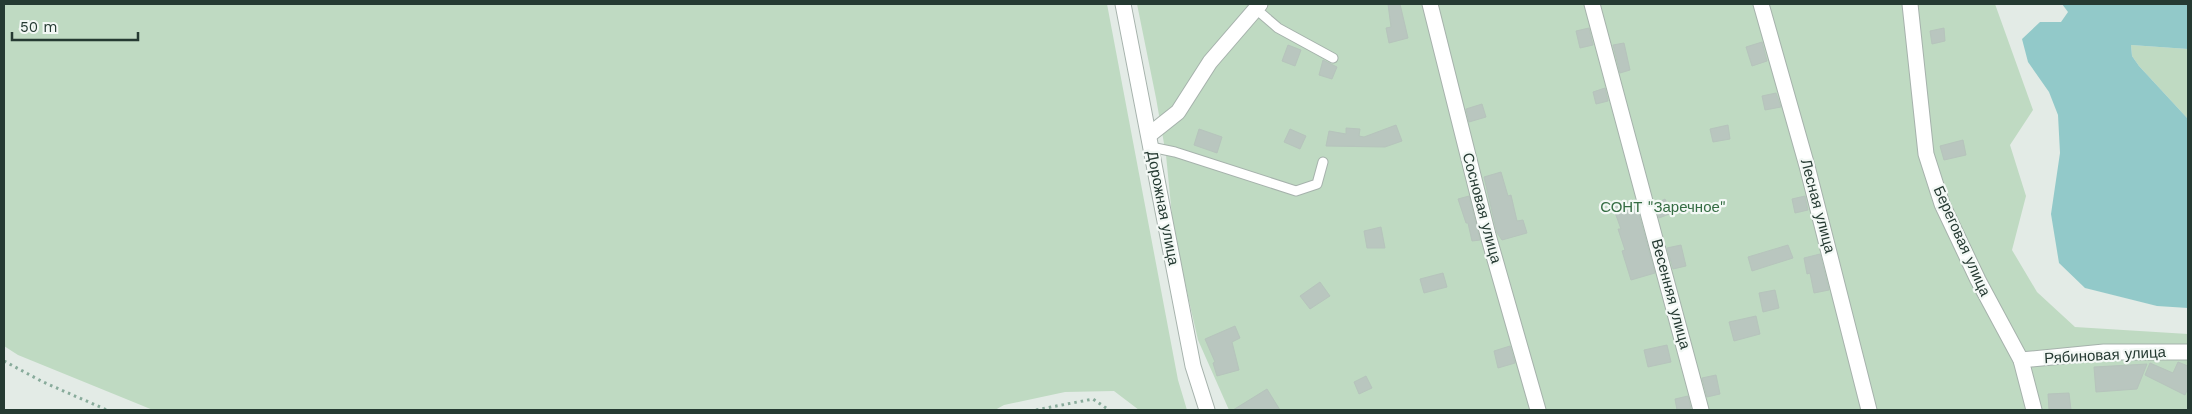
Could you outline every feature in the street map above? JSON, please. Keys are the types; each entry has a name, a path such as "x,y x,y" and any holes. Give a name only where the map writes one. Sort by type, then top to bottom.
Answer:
{"street":[{"name":"Дорожная улица","path":"1123,4 1193,366 1207,410"},
{"name":"Сосновая улица","path":"1430,4 1488,235 1538,410"},
{"name":"Весенняя улица","path":"1592,4 1701,410"},
{"name":"Лесная улица","path":"1760,4 1807,166 1869,410"},
{"name":"Береговая улица","path":"1910,4 1926,154 1942,204 1978,280 2021,360 2034,410"},
{"path":"1150,141 1178,112 1210,62 1258,6"},
{"name":"Рябиновая улица","path":"2021,360 2104,352 2188,352"}],"lane":[{"path":"1258,6 1278,28 1333,58"},
{"path":"1150,141 1175,152 1296,191 1317,184 1323,162"}],"path":[{"path":"4,361 43,382 107,410"},
{"path":"1036,410 1093,398 1109,410"}],"green space":[{"path":"4,4 1107,4 1178,380 1187,410 1139,410 1114,391 1065,392 1004,405 995,410 153,410 18,355 4,346"},
{"name":"СОНТ \"Заречное\"","path":"1137,4 1995,4 2033,110 2010,145 2026,196 2012,250 2037,292 2075,327 2188,334 2188,410 1229,410 1198,340 1189,301 1173,226 1166,155"},
{"path":"2131,45 2188,49 2188,119 2139,66 2132,56"}],"water":[{"path":"2062,4 2188,4 2188,49 2131,45 2132,56 2139,66 2188,119 2188,308 2157,306 2085,288 2059,263 2051,214 2060,153 2058,115 2049,92 2028,62 2022,39 2040,22 2061,22 2068,12"}],"building":[{"path":"1388,4 1400,4 1408,38 1389,43 1386,28 1391,27"},
{"path":"1589,28 1593,45 1580,48 1576,31"},
{"path":"1944,28 1945,41 1932,44 1930,31"},
{"path":"1762,42 1767,61 1752,66 1746,47"},
{"path":"1624,43 1630,70 1620,73 1613,45"},
{"path":"1288,45 1301,50 1295,66 1282,61"},
{"path":"1323,60 1337,67 1332,79 1319,75"},
{"path":"1605,88 1608,101 1596,104 1593,92"},
{"path":"1776,93 1781,107 1765,110 1762,96"},
{"path":"1482,104 1486,117 1469,122 1466,109"},
{"path":"1396,125 1402,141 1385,147 1326,146 1329,131 1346,134 1346,128 1360,129 1359,136 1364,137"},
{"path":"1728,125 1730,139 1713,142 1710,129"},
{"path":"1199,129 1222,137 1217,153 1194,145"},
{"path":"1290,129 1306,136 1300,149 1284,142"},
{"path":"1963,140 1966,155 1944,160 1940,146"},
{"path":"1501,172 1508,196 1511,195 1517,221 1523,220 1527,233 1502,240 1497,233 1484,177"},
{"path":"1469,196 1480,240 1472,241 1468,223 1466,223 1458,199"},
{"path":"1805,196 1808,210 1795,213 1792,199"},
{"path":"1665,199 1672,213 1659,218 1655,204"},
{"path":"1635,200 1655,273 1631,280 1622,251 1625,250 1618,229 1621,229 1613,207"},
{"path":"1381,227 1385,248 1367,248 1364,231"},
{"path":"1681,245 1686,266 1673,269 1667,248"},
{"path":"1788,245 1793,258 1752,271 1748,257"},
{"path":"1820,254 1829,290 1814,293 1810,273 1807,274 1804,258"},
{"path":"1443,273 1447,287 1424,293 1420,279"},
{"path":"1320,282 1330,296 1310,309 1300,296"},
{"path":"1775,290 1779,308 1763,312 1759,293"},
{"path":"1756,316 1760,334 1734,341 1729,322"},
{"path":"1235,326 1240,338 1232,342 1239,370 1217,376 1213,363 1215,362 1205,339"},
{"path":"1667,345 1671,362 1648,367 1644,350"},
{"path":"1510,346 1515,363 1498,368 1494,351"},
{"path":"2178,362 2188,366 2188,388 2185,395 2145,375 2150,363 2173,373"},
{"path":"2147,364 2137,389 2096,392 2094,367"},
{"path":"1716,375 1720,394 1707,397 1702,378"},
{"path":"1366,376 1372,388 1359,394 1354,382"},
{"path":"1267,389 1280,410 1233,410"},
{"path":"2069,393 2071,410 2049,410 2048,394"},
{"path":"1688,396 1691,409 1677,410 1675,399"}]}
